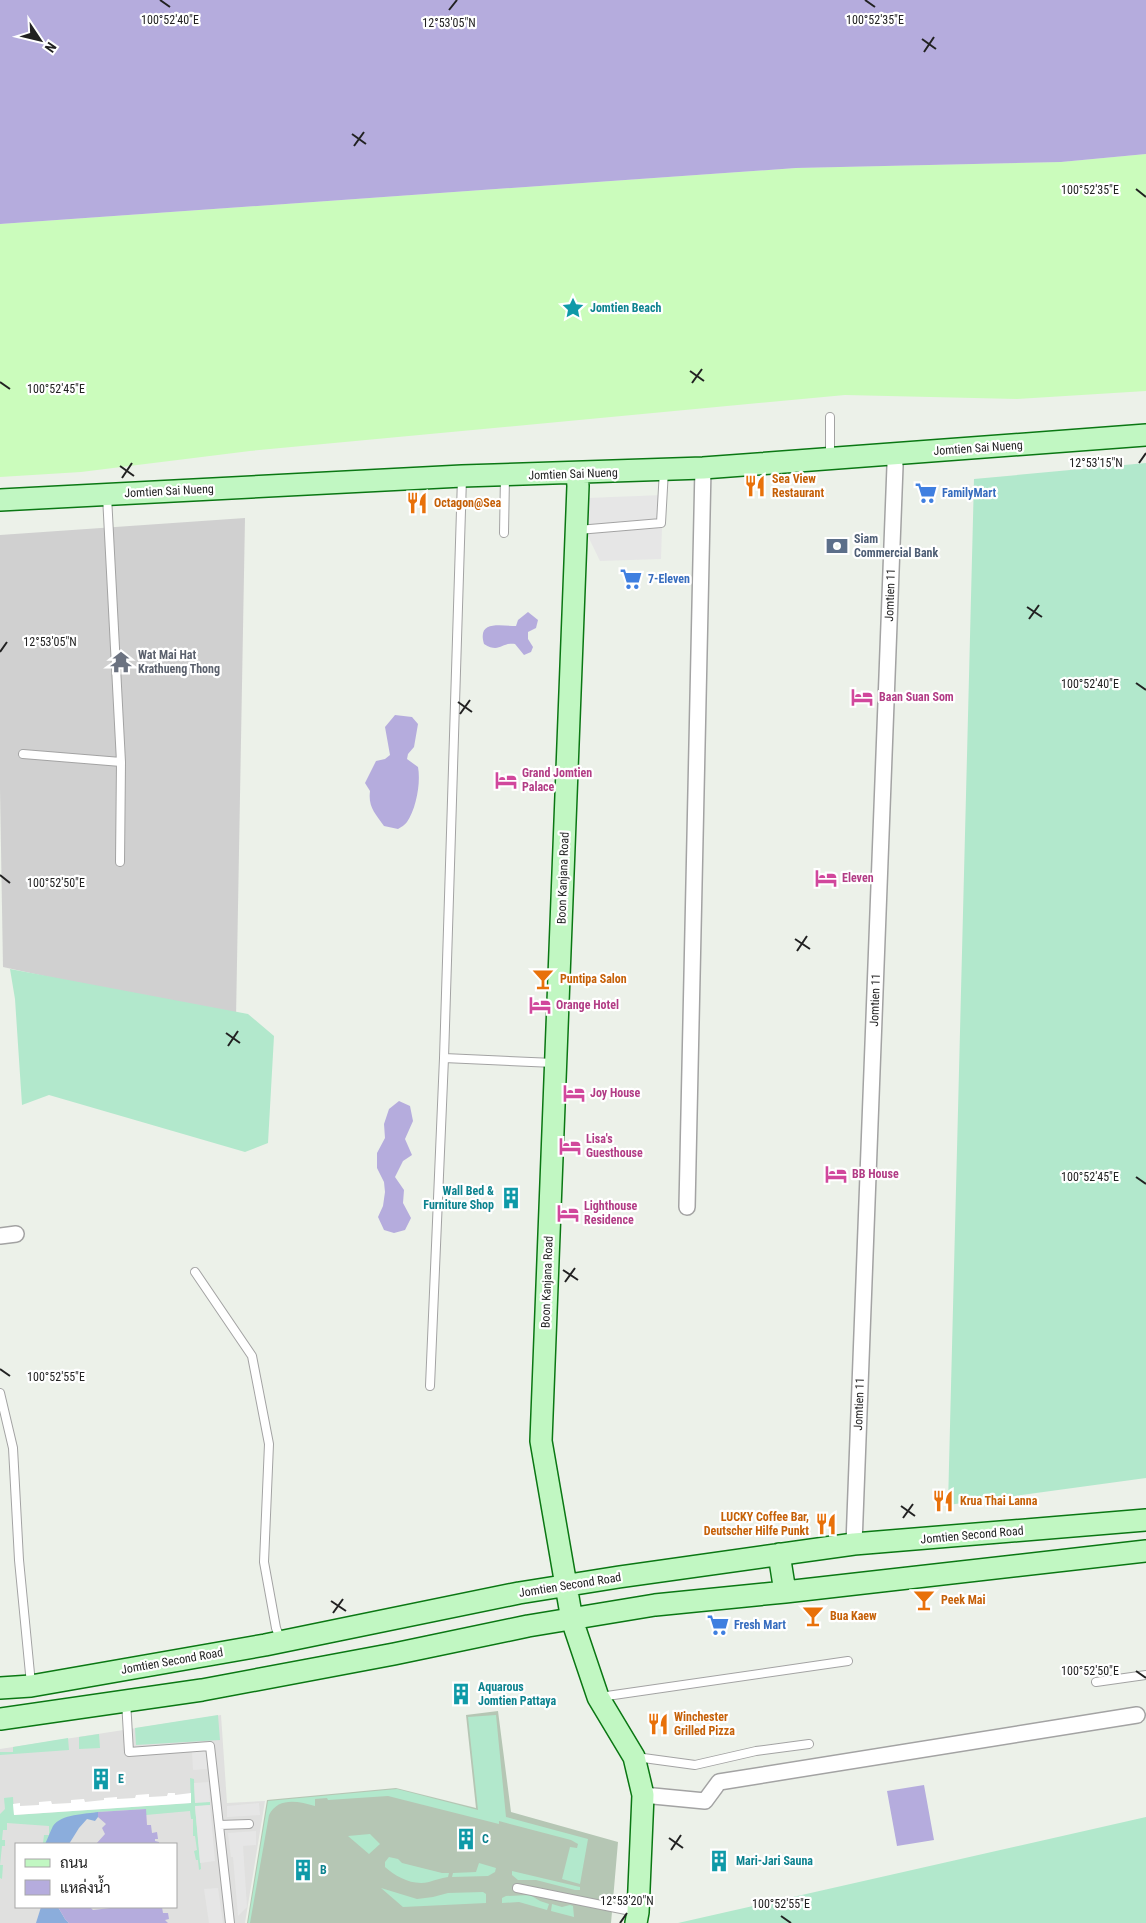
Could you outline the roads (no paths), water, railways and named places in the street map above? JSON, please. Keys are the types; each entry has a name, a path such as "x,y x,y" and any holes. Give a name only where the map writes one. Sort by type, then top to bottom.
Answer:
{"street":[{"name":"Jomtien Sai Nueng","path":"0,500 462,476 577,474 703,468 1146,435"},
{"name":"Jomtien 11","path":"854,1544 894,455"},
{"path":"687,1207 703,468"},
{"name":"Boon Kanjana Road","path":"577,474 541,1441 572,1620 598,1697 634,1757 643,1795 637,1918"},
{"path":"0,1236 16,1234"},
{"name":"Jomtien Second Road","path":"0,1688 31,1686 282,1642 519,1593 780,1554 854,1544 1146,1520"},
{"path":"0,1719 202,1690 394,1654 528,1626 655,1605 1146,1551"},
{"path":"780,1554 785,1592"},
{"path":"643,1795 705,1801 719,1782 1137,1715"}],"lane":[{"path":"830,417 830,460"},
{"path":"576,530 661,523 664,470"},
{"path":"430,1386 444,1058 462,476"},
{"path":"504,533 505,476"},
{"path":"106,494 121,762 120,862"},
{"path":"23,754 121,762"},
{"path":"444,1058 556,1063"},
{"path":"195,1272 252,1356 269,1444 264,1562 276,1628 282,1642"},
{"path":"0,1393 13,1448 19,1560 31,1686"},
{"path":"598,1697 848,1660"},
{"path":"1096,1682 1146,1675"},
{"path":"126,1701 129,1752 210,1746 230,1923"},
{"path":"634,1757 695,1765 756,1752 809,1744"},
{"path":"219,1825 250,1824"},
{"path":"517,1888 637,1918"}],"water":[{"path":"0,0 1146,0 1146,154 1061,162 796,168 0,224"},
{"path":"528,612 538,620 536,628 528,632 528,639 533,647 531,652 524,655 515,644 494,648 484,644 483,636 487,628 497,625 516,626 518,620"},
{"path":"395,715 412,717 418,724 414,747 408,754 407,759 418,767 417,796 410,817 398,829 384,826 371,806 370,791 365,783 376,761 385,759 390,755 385,727"},
{"path":"399,1101 410,1106 413,1121 405,1139 412,1155 403,1161 395,1177 404,1190 403,1203 411,1218 405,1230 394,1233 384,1230 378,1217 383,1206 385,1192 384,1182 377,1168 377,1153 385,1138 384,1124 389,1109"},
{"path":"924,1785 934,1840 897,1846 887,1791"},
{"path":"146,1809 147,1825 151,1825 152,1833 157,1832 158,1839 155,1839 155,1841 159,1843 97,1843 105,1834 102,1828 106,1824 98,1817 98,1812"},
{"path":"59,1908 91,1908 93,1910 162,1908 163,1913 168,1913 169,1919 165,1920 168,1923 69,1923"}],"place":[{"name":"Jomtien Beach","path":"573,308"},
{"name":"Sea View Restaurant","path":"755,486"},
{"name":"FamilyMart","path":"926,493"},
{"name":"Octagon@Sea","path":"417,503"},
{"name":"Siam Commercial Bank","path":"837,546"},
{"name":"7-Eleven","path":"631,579"},
{"name":"Wat Mai Hat Krathueng Thong","path":"121,662"},
{"name":"Baan Suan Som","path":"862,697"},
{"name":"Grand Jomtien Palace","path":"506,780"},
{"name":"Eleven","path":"826,878"},
{"name":"Puntipa Salon","path":"543,979"},
{"name":"Orange Hotel","path":"540,1005"},
{"name":"Joy House","path":"574,1093"},
{"name":"Lisa's Guesthouse","path":"570,1146"},
{"name":"BB House","path":"836,1174"},
{"name":"Wall Bed & Furniture Shop","path":"511,1198"},
{"name":"Lighthouse Residence","path":"568,1213"},
{"name":"Krua Thai Lanna","path":"943,1501"},
{"name":"LUCKY Coffee Bar, Deutscher Hilfe Punkt","path":"826,1524"},
{"name":"Peek Mai","path":"924,1600"},
{"name":"Bua Kaew","path":"813,1616"},
{"name":"Fresh Mart","path":"718,1625"},
{"name":"Aquarous Jomtien Pattaya","path":"461,1694"},
{"name":"Winchester Grilled Pizza","path":"658,1724"},
{"name":"E","path":"101,1779"},
{"name":"C","path":"466,1839"},
{"name":"Mari-Jari Sauna","path":"719,1861"},
{"name":"B","path":"303,1870"}]}
